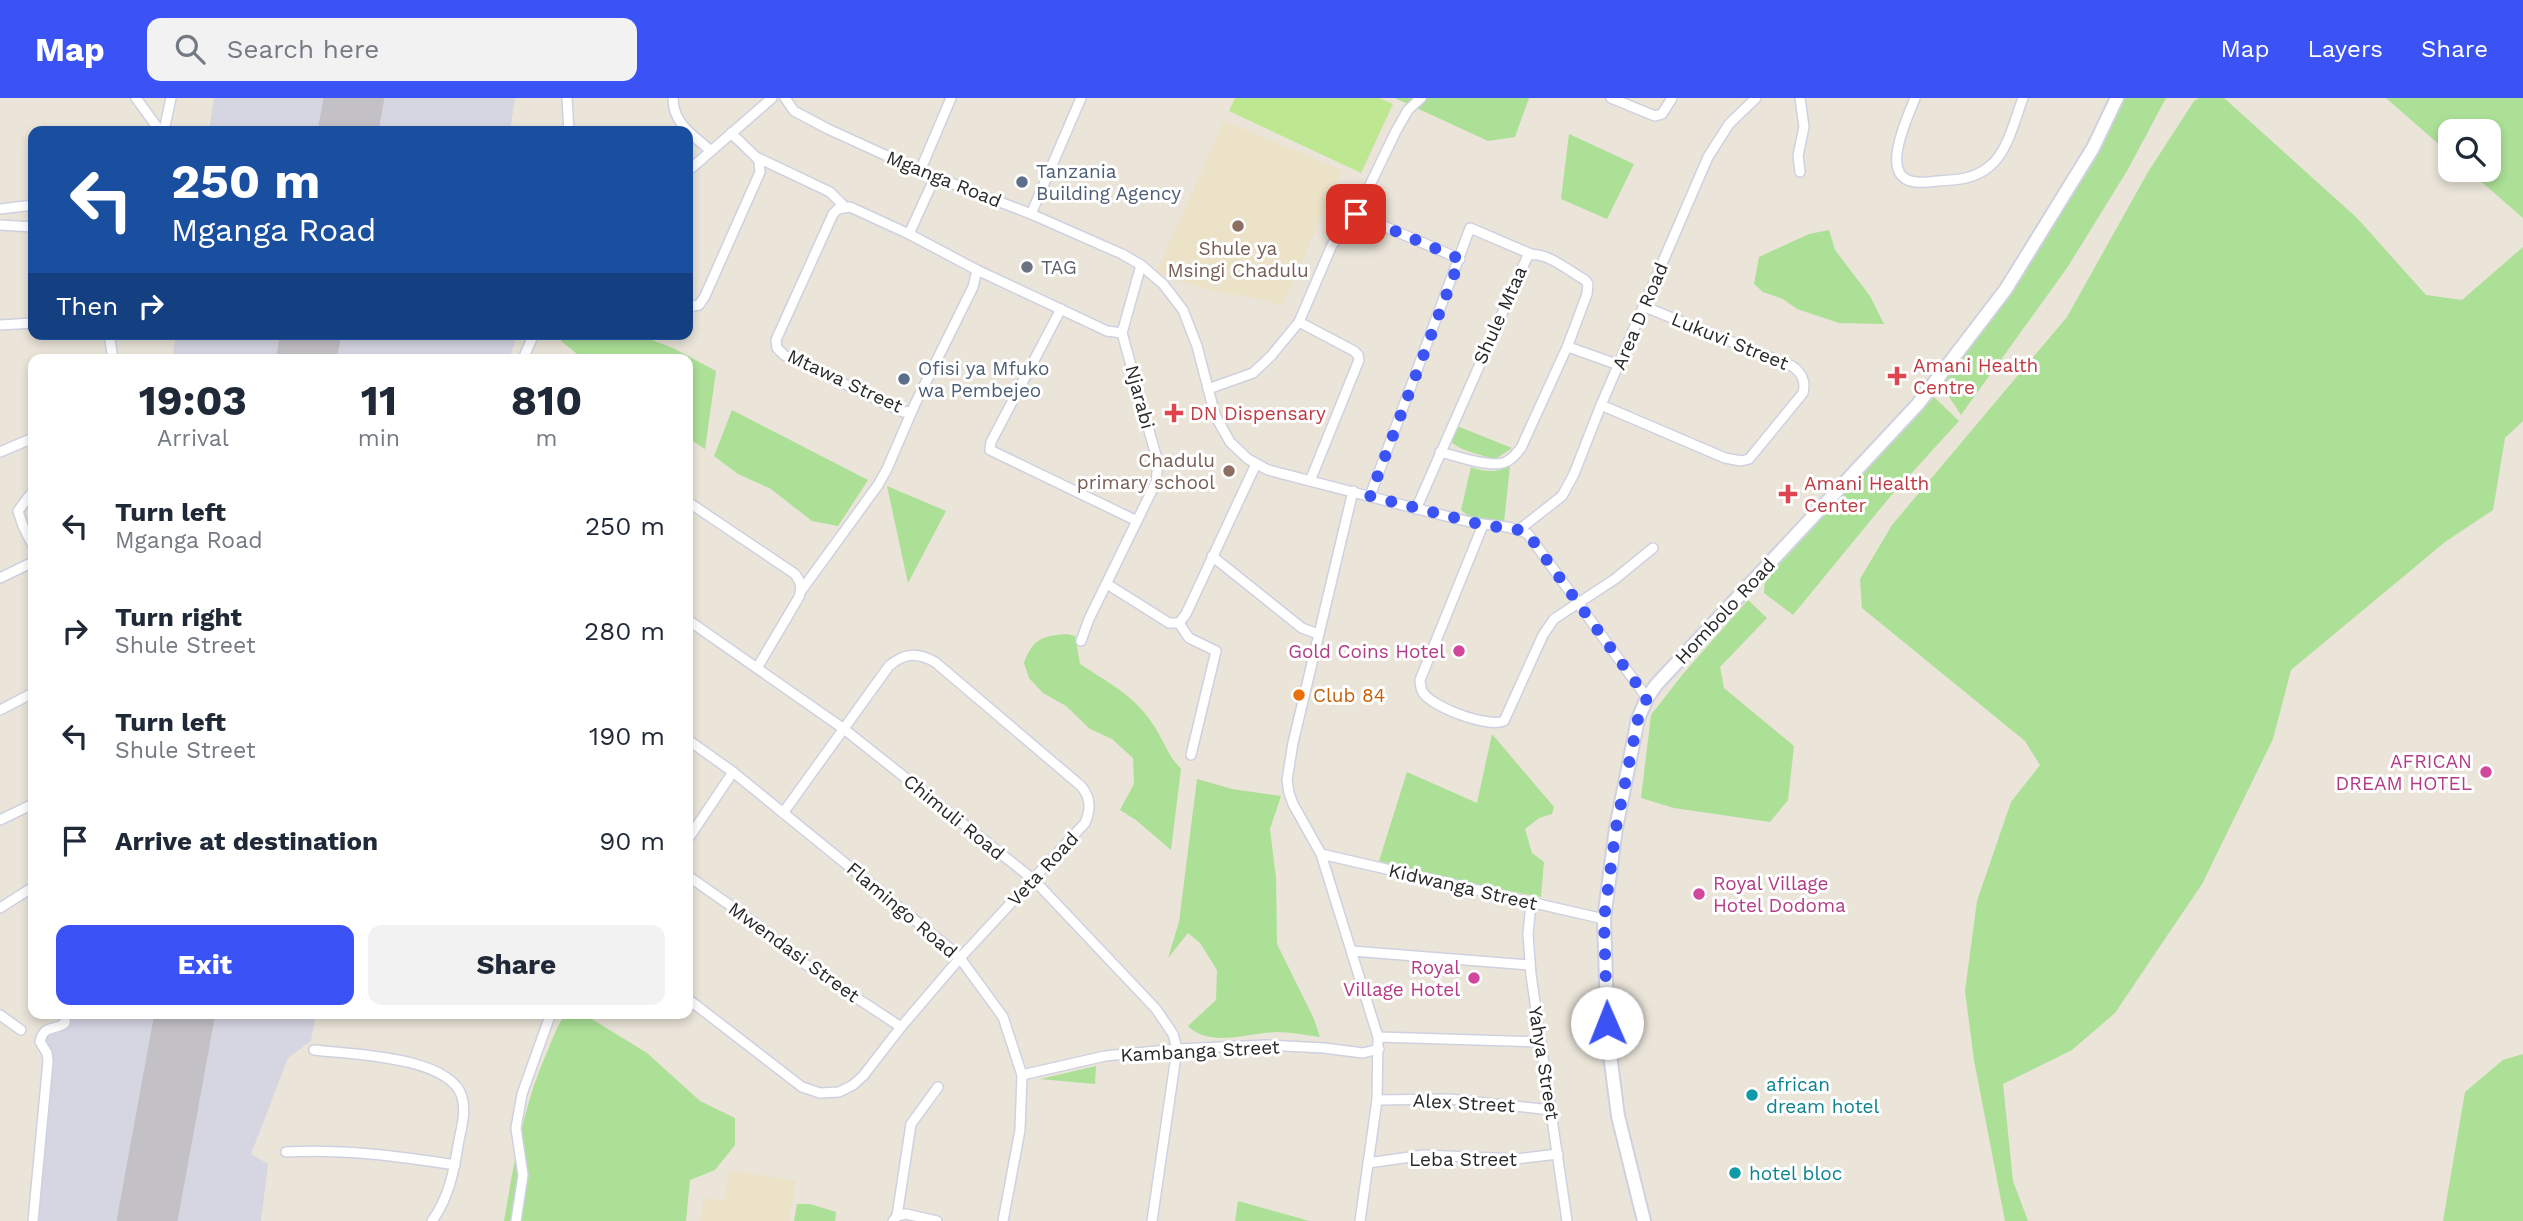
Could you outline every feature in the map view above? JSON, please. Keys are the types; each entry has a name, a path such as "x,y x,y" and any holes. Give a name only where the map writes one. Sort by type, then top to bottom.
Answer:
{"street":[{"path":"135,98 158,126"},
{"path":"163,126 171,98"},
{"path":"567,98 569,126"},
{"path":"673,98 674,112 684,126"},
{"path":"693,167 772,98"},
{"name":"Mganga Road","path":"785,98 794,111 828,129 934,177 1122,254 1141,265 1163,284 1183,310 1197,346 1215,415 1230,442 1248,460 1268,470 1416,509 1483,525 1520,530"},
{"path":"920,171 951,98"},
{"path":"1031,215 1081,98"},
{"path":"1208,389 1253,373 1271,356 1299,321 1332,246 1356,214 1408,110 1421,98"},
{"path":"1611,98 1655,116 1662,114 1672,98"},
{"name":"Area D Road","path":"1520,530 1562,496 1574,474 1708,158 1729,124 1756,98"},
{"path":"1800,98 1804,127 1798,156 1800,172"},
{"path":"1915,98 1896,153 1898,169 1904,178 1915,183 1957,180 1973,176 1991,166 2002,150 2023,98"},
{"name":"Hombolo Road","path":"1644,1221 1618,1116 1608,1040 1604,919 1616,828 1638,719 1647,698 1918,404 2006,289 2093,148 2117,98"},
{"path":"693,306 699,305 705,296 760,172 759,161 731,133"},
{"path":"693,135 711,151"},
{"path":"756,157 830,192 845,206 857,209 977,270 1107,331 1122,333 1141,265"},
{"path":"909,234 934,177"},
{"path":"0,209 28,206"},
{"name":"Mtawa Street","path":"845,206 833,215 776,340 777,348 784,355 903,412 912,411 972,287 977,270"},
{"path":"1356,214 1460,259"},
{"path":"0,225 28,227"},
{"path":"1370,496 1471,228 1531,254"},
{"name":"Shule Mtaa","path":"1416,509 1524,259 1531,254 1544,257 1588,284 1587,295 1568,345"},
{"name":"Lukuvi Street","path":"1601,405 1725,458 1741,461 1754,454 1803,393 1803,378 1792,366 1644,307"},
{"path":"1061,309 991,442 990,450 1138,521"},
{"path":"1299,321 1354,351 1359,360 1310,481"},
{"path":"0,325 28,323"},
{"name":"Njarabi","path":"1081,640 1156,482 1158,463 1122,333"},
{"path":"1440,452 1493,464 1510,460 1521,448 1568,345 1619,365"},
{"path":"757,668 801,591 878,485 912,411"},
{"path":"0,453 28,441"},
{"path":"1179,623 1186,614 1256,464"},
{"path":"1353,491 1293,743 1287,780 1293,804 1321,854 1378,1037 1377,1100 1360,1221"},
{"path":"28,498 18,511 28,536"},
{"path":"693,505 795,574 799,579 801,591"},
{"path":"1483,525 1420,680 1421,691 1429,699 1456,713 1489,723 1504,720 1543,635 1554,619 1615,579 1653,548"},
{"path":"1520,530 1528,534 1647,698"},
{"path":"1212,556 1302,628 1318,634"},
{"path":"0,578 28,564"},
{"path":"1107,584 1169,623 1179,623"},
{"name":"Chimuli Road","path":"693,623 844,729 1034,880 1156,1009 1173,1034 1177,1049"},
{"path":"1179,623 1189,638 1216,651 1191,755"},
{"name":"Veta Road","path":"693,1003 803,1087 821,1093 839,1092 863,1076 960,958 1085,823 1090,808 1088,796 1081,786 935,662 916,655 900,657 889,666 783,813"},
{"path":"0,710 28,696"},
{"name":"Flamingo Road","path":"693,744 733,772 960,958 1003,1017 1022,1075 1020,1129 1003,1221"},
{"path":"693,832 733,772"},
{"path":"0,820 28,806"},
{"name":"Kidwanga Street","path":"1321,854 1604,919"},
{"name":"Mwendasi Street","path":"693,879 754,922 802,962 901,1027"},
{"path":"0,908 28,890"},
{"name":"Yahya Street","path":"1531,904 1528,934 1530,965 1567,1221"},
{"path":"1352,951 1530,965"},
{"path":"0,1015 21,1030"},
{"path":"33,1221 48,1061 47,1053 40,1042 42,1034 65,1023 65,1019"},
{"path":"516,1221 523,1175 516,1128 522,1094 549,1019"},
{"path":"1378,1037 1541,1042"},
{"name":"Kambanga Street","path":"1022,1075 1105,1056 1177,1049 1266,1045 1363,1053 1379,1049"},
{"path":"1152,1221 1177,1049"},
{"path":"314,1050 419,1065 450,1078 461,1094 464,1111 455,1166 445,1201 432,1221"},
{"path":"937,1221 906,1214 895,1218 911,1124 938,1087"},
{"name":"Alex Street","path":"1377,1100 1449,1099 1551,1110"},
{"path":"286,1152 321,1150 375,1153 455,1166"},
{"name":"Leba Street","path":"1368,1163 1424,1155 1516,1159 1558,1154"}],"shaded area":[{"path":"214,98 515,98 511,126 210,126"},
{"path":"1224,121 1342,170 1282,307 1269,301 1205,289 1156,273"},
{"path":"175,340 516,340 511,354 173,354"},
{"path":"69,1019 315,1019 311,1041 288,1058 251,1154 268,1164 261,1221 36,1221 52,1054 44,1040 47,1032 69,1027"},
{"path":"729,1170 796,1181 789,1221 700,1221 704,1198 724,1201"}],"green space":[{"path":"1235,98 1379,98 1393,104 1361,173 1229,111"},
{"path":"1395,98 1529,98 1515,137 1488,141"},
{"path":"2124,98 2166,98 2127,171 2067,268 1961,415 1940,383 2074,192"},
{"path":"2199,98 2224,98 2357,218 2426,295 2462,300 2523,247 2523,421 2505,438 2493,510 2445,542 2291,670 2273,739 2202,884 2115,1013 2072,1050 2003,1084 2013,1181 2028,1221 2005,1221 1974,1060 1965,991 1977,901 2011,802 2040,765 2025,741 1862,608 1860,579 1892,525 2067,317 2148,172 2194,101"},
{"path":"2386,98 2523,98 2523,218 2482,182 2501,182 2501,119 2438,119 2438,144"},
{"path":"1569,134 1634,164 1607,219 1561,199"},
{"path":"1829,230 1835,250 1870,296 1884,324 1839,323 1797,309 1783,299 1763,292 1754,284 1759,257 1809,234"},
{"path":"560,340 652,340 684,354 577,354"},
{"path":"693,359 716,371 705,449 693,441"},
{"path":"1934,397 1959,421 1889,498 1793,615 1764,593 1765,580"},
{"path":"732,410 868,480 838,526 812,521 771,489 738,474 714,456"},
{"path":"1457,426 1512,448 1494,460 1462,449 1452,443"},
{"path":"1510,466 1504,522 1472,519 1461,510 1471,467 1490,471"},
{"path":"887,486 946,511 908,583"},
{"path":"1748,600 1767,618 1720,667 1724,688 1794,746 1788,800 1770,822 1674,808 1641,798 1651,715"},
{"path":"1067,634 1075,636 1080,664 1137,704 1181,769 1171,850 1120,810 1134,784 1133,758 1112,739 1090,729 1066,706 1043,693 1029,678 1024,663 1035,643 1045,637"},
{"path":"1492,734 1554,807 1552,814 1539,818 1525,829 1532,853 1544,862 1541,897 1462,882 1379,861 1407,772 1477,803"},
{"path":"1197,779 1232,789 1281,796 1270,829 1276,878 1277,944 1314,1019 1320,1037 1276,1032 1218,1038 1197,1033 1188,1026 1216,1000 1217,970 1200,943 1188,933 1168,958 1179,922"},
{"path":"562,1019 592,1019 647,1053 700,1101 735,1118 735,1145 715,1170 690,1180 686,1221 504,1221 520,1135 539,1072"},
{"path":"2523,1054 2523,1221 2443,1221 2465,1092 2503,1060"},
{"path":"1096,1066 1095,1084 1040,1079"},
{"path":"1238,1201 1299,1218 1309,1221 1235,1221"},
{"path":"797,1204 810,1204 836,1212 835,1221 794,1221"}],"runway":[{"path":"349,126 354,98"},
{"path":"307,354 310,340"},
{"path":"147,1221 184,1019"}],"place":[{"name":"Tanzania Building Agency","path":"1022,182"},
{"name":"Shule ya Msingi Chadulu","path":"1238,226"},
{"name":"TAG","path":"1027,267"},
{"name":"Amani Health Centre","path":"1897,376"},
{"name":"Ofisi ya Mfuko wa Pembejeo","path":"904,379"},
{"name":"DN Dispensary","path":"1174,413"},
{"name":"Chadulu primary school","path":"1229,471"},
{"name":"Amani Health Center","path":"1788,494"},
{"name":"Gold Coins Hotel","path":"1459,651"},
{"name":"Club 84","path":"1299,695"},
{"name":"AFRICAN DREAM HOTEL","path":"2486,772"},
{"name":"Royal Village Hotel Dodoma","path":"1699,894"},
{"name":"Royal Village Hotel","path":"1474,978"},
{"name":"african dream hotel","path":"1752,1095"},
{"name":"hotel bloc","path":"1735,1173"}],"route":[{"path":"1356,214 1460,259 1370,496 1528,534 1647,698 1638,719 1616,828 1604,919 1607,1023"}]}
